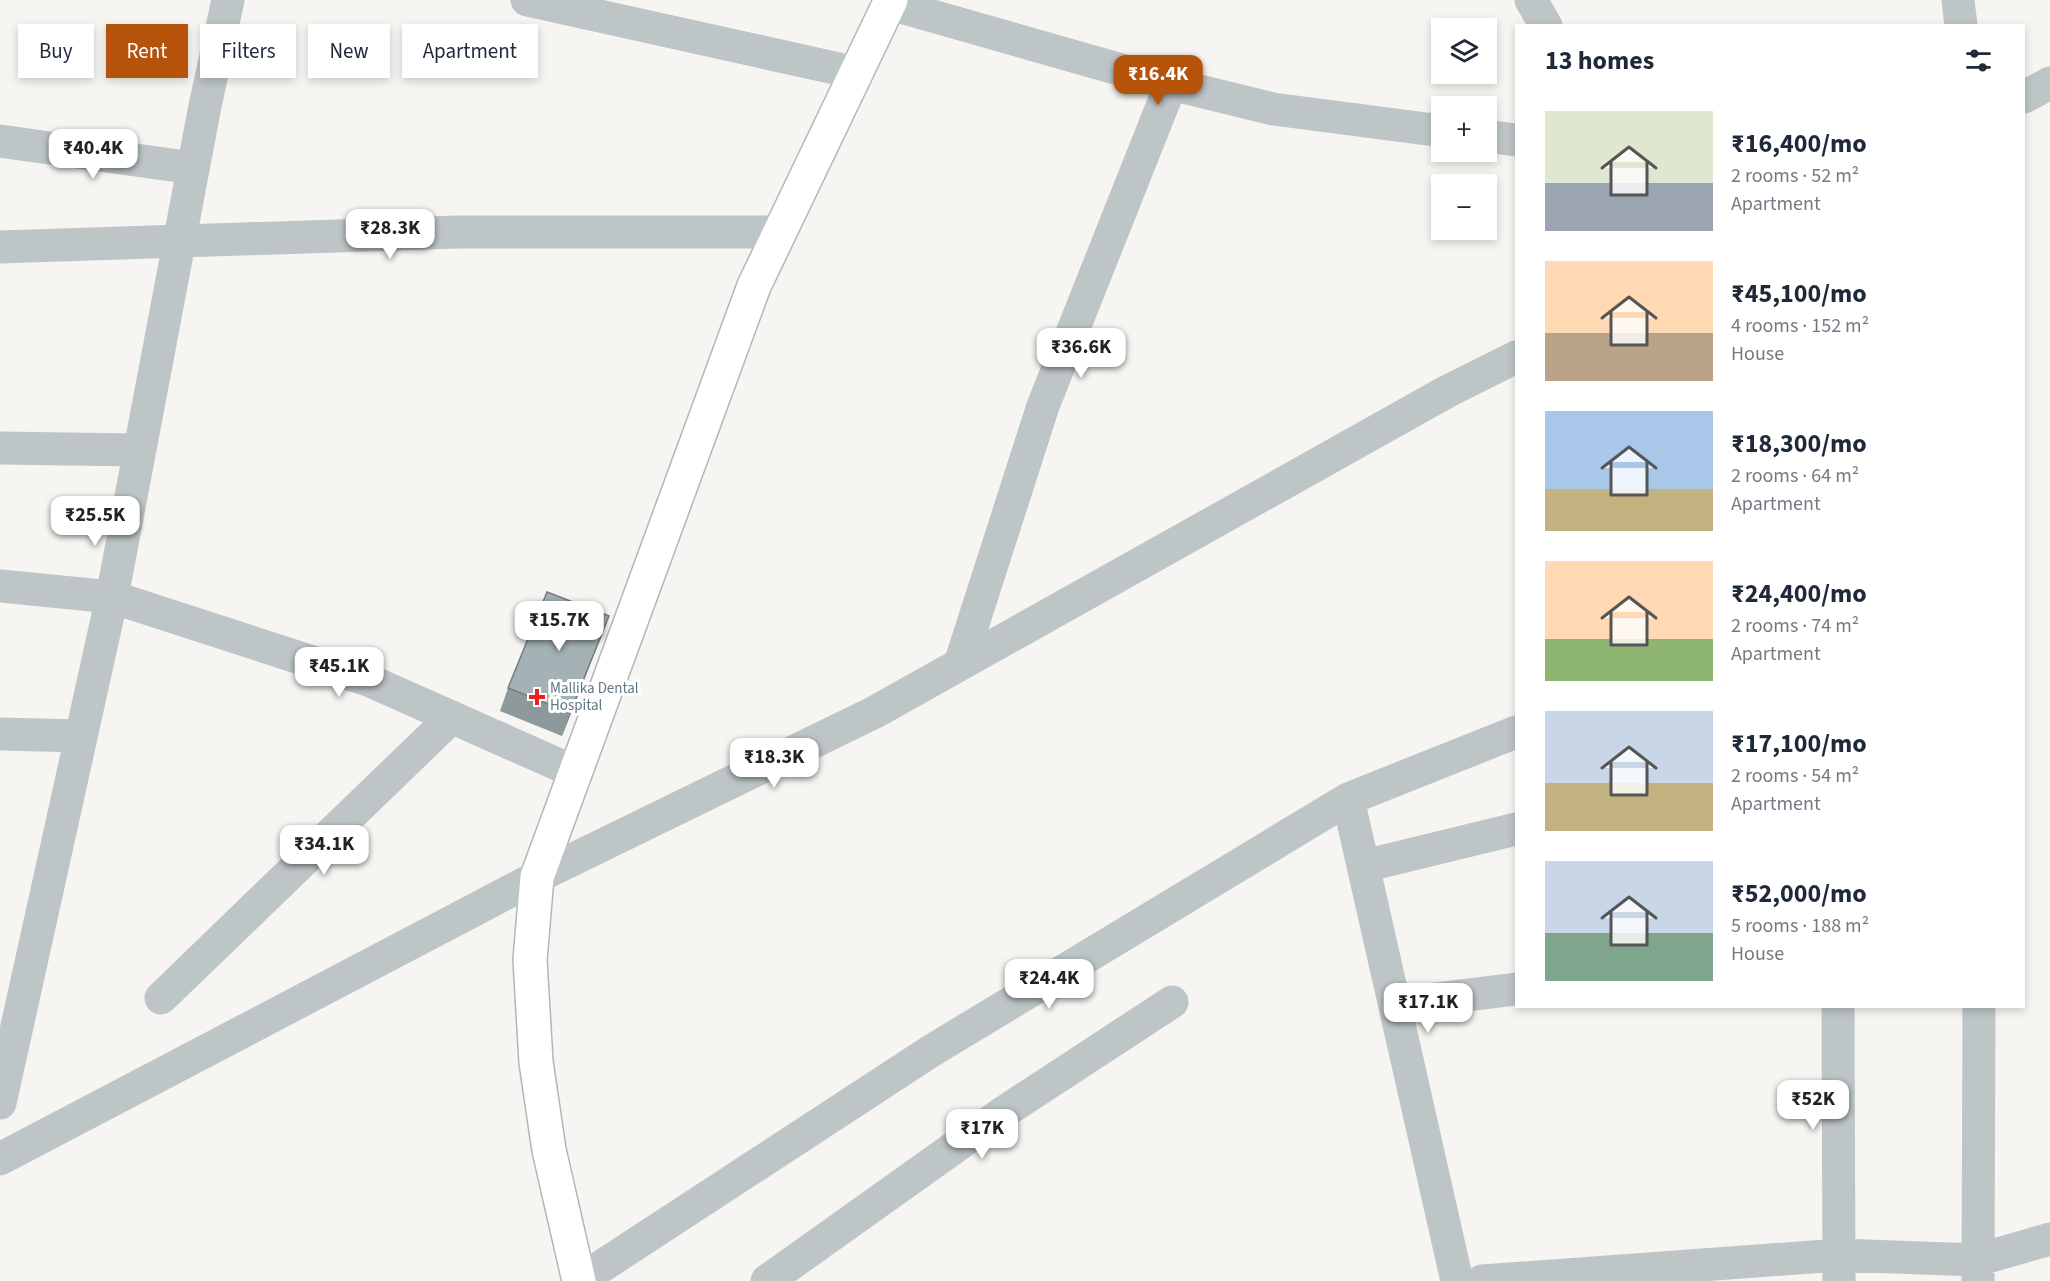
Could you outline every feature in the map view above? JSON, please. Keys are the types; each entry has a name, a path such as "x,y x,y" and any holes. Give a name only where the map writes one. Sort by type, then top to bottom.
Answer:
{"main road":[{"path":"579,1281 549,1150 536,1062 530,960 537,877 754,286 893,1"}],"street":[{"path":"0,1103 112,597 138,450 228,0"},
{"path":"527,0 856,73"},
{"path":"1531,0 1545,24"},
{"path":"1958,0 1961,24"},
{"path":"893,1 1170,84 1273,109 1431,129"},
{"path":"2025,96 2050,83"},
{"path":"960,664 1043,406 1170,84"},
{"path":"1497,137 1515,140"},
{"path":"0,141 193,168"},
{"path":"0,248 457,232 780,232"},
{"path":"0,1159 537,877 874,712 1448,391 1515,358"},
{"path":"0,448 138,450"},
{"path":"0,586 112,597 368,681 575,772"},
{"path":"161,998 452,717"},
{"path":"579,1281 931,1051 1348,799 1515,732"},
{"path":"0,734 81,736"},
{"path":"1348,799 1457,1281"},
{"path":"1364,866 1515,829"},
{"path":"1395,1004 1515,989"},
{"path":"767,1281 1004,1112 1172,1002"},
{"path":"1838,1008 1839,1268"},
{"path":"1977,1270 1979,1008"},
{"path":"1482,1281 1839,1268 1977,1270 2050,1239"}],"building":[{"path":"547,592 609,616 570,713 508,688"}],"place":[{"name":"Mallika Dental Hospital","path":"537,697"}]}
